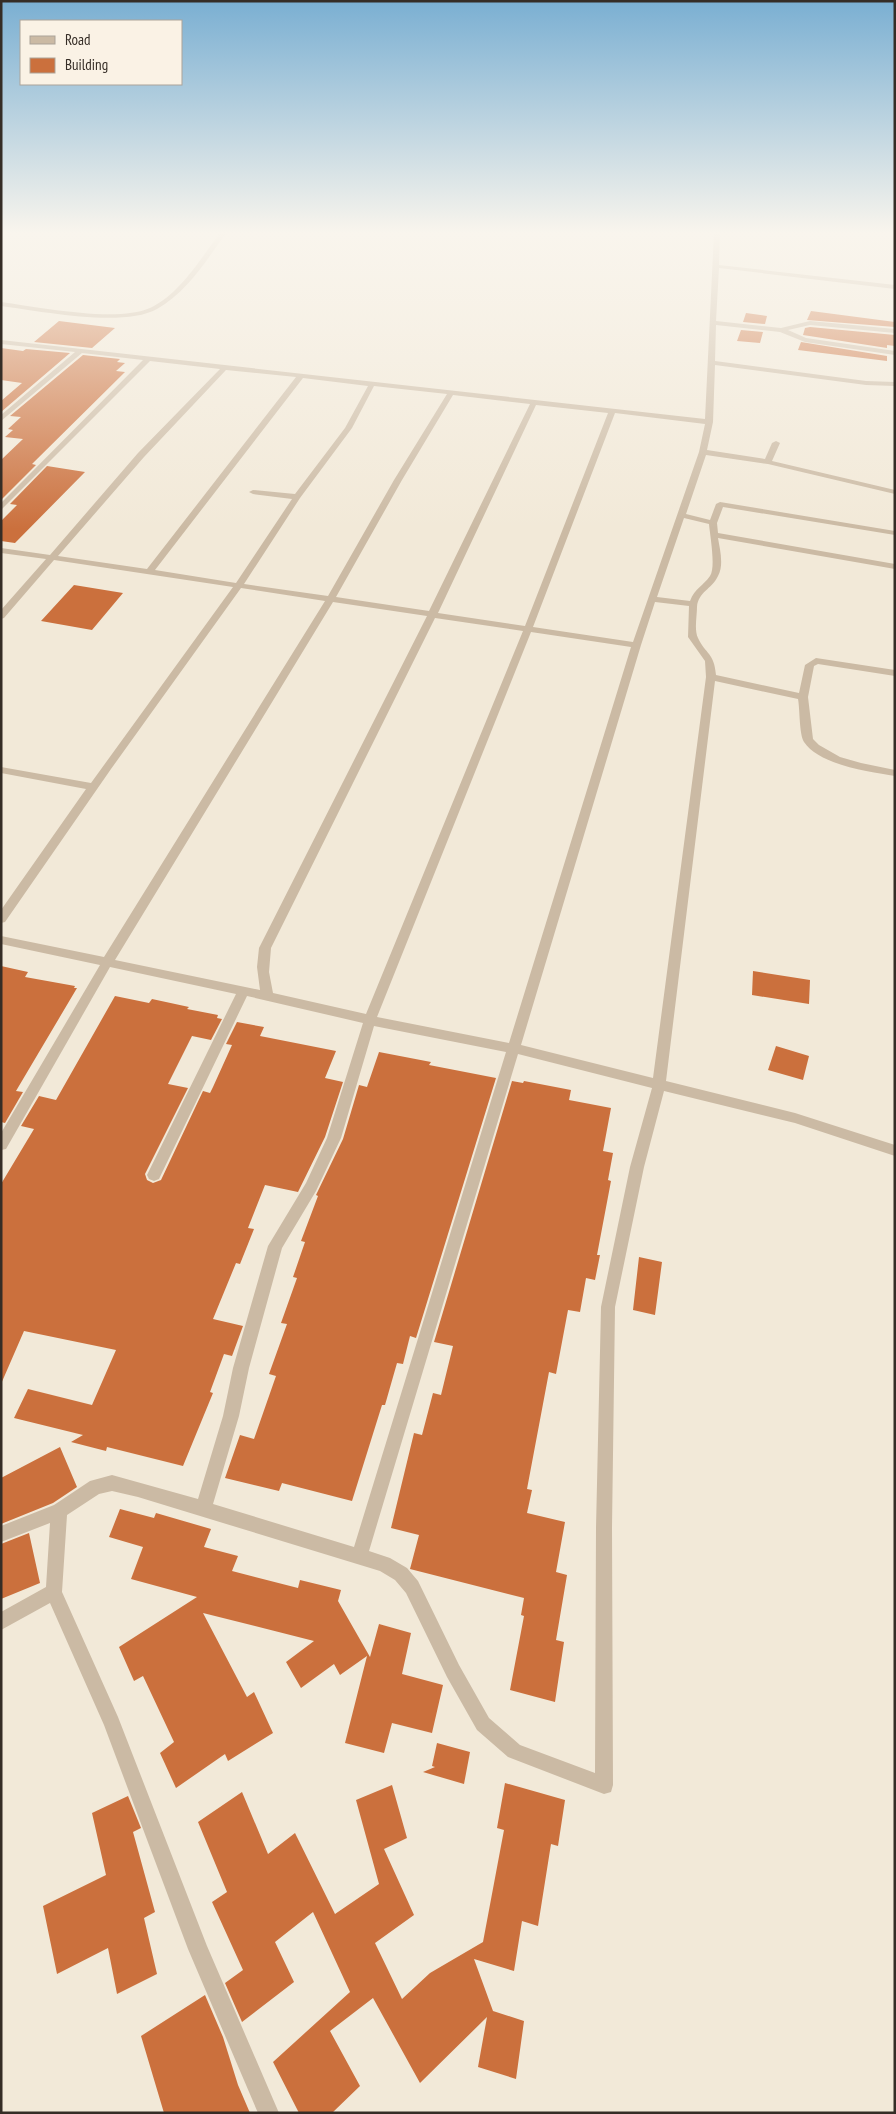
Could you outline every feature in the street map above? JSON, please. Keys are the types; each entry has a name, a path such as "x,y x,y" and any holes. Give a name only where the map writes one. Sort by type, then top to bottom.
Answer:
{"street":[{"path":"359,1557 512,1048 636,645 703,452 709,422 713,332"},
{"path":"784,332 805,340 895,353"},
{"path":"3,344 81,351 709,422"},
{"path":"1,419 81,351"},
{"path":"1,508 148,359"},
{"path":"712,363 866,383 895,384"},
{"path":"1,616 141,455 225,367"},
{"path":"148,572 301,376"},
{"path":"1,919 107,766 238,586 297,497 348,428 372,384"},
{"path":"1,1145 106,963 330,600 398,480 451,393"},
{"path":"268,996 263,979 262,963 265,948 432,615 534,402"},
{"path":"202,1510 231,1416 253,1321 275,1246 311,1187 334,1138 370,1020 528,629 612,411"},
{"path":"768,462 776,443"},
{"path":"703,452 768,462 895,492"},
{"path":"253,492 297,497"},
{"path":"1,1534 59,1511 96,1487 112,1483 138,1489 384,1564 401,1574 412,1587 453,1672 483,1724 514,1751 604,1785 604,1528 608,1307 637,1167 659,1084 711,677 710,661 693,637 693,604 698,592 714,577 717,568 713,523 720,504 895,533"},
{"path":"681,515 713,523"},
{"path":"714,535 895,567"},
{"path":"1,550 636,645"},
{"path":"652,599 693,604"},
{"path":"895,674 816,661 810,665 803,697 808,740 812,746 825,754 865,769 895,773"},
{"path":"711,677 803,697"},
{"path":"1,770 94,787"},
{"path":"1,940 268,996 370,1020 512,1048 795,1118 895,1151"},
{"path":"154,1175 243,991"},
{"path":"59,1511 54,1592 112,1723 198,1948 268,2113"},
{"path":"1,1622 54,1592"}],"building":[{"path":"46,332 111,332 92,348 34,342"},
{"path":"740,332 763,332 760,343 737,341"},
{"path":"804,332 859,332 895,335 895,346 887,345 887,348 803,335"},
{"path":"801,342 887,356 887,361 798,350"},
{"path":"1,348 70,353 1,412 1,401 22,383 1,380"},
{"path":"83,355 120,359 117,362 125,363 116,371 125,372 32,464 36,465 1,500 1,460 23,439 5,437 13,430 8,429 21,417 10,416"},
{"path":"47,466 85,472 15,543 1,541 1,521 17,505 10,504"},
{"path":"74,585 123,593 92,630 41,621"},
{"path":"1,966 28,972 25,977 75,986 74,988 77,988 16,1091 23,1092 5,1123 1,1122"},
{"path":"753,971 810,980 809,1004 752,995"},
{"path":"115,996 149,1003 152,999 218,1015 217,1018 222,1019 211,1040 192,1036 168,1084 188,1088 145,1174 147,1180 153,1183 161,1180 203,1091 210,1093 232,1045 226,1044 237,1022 264,1027 260,1036 336,1051 325,1078 343,1082 325,1137 298,1192 265,1185 248,1228 254,1229 240,1264 236,1263 213,1319 243,1326 232,1356 224,1354 210,1392 213,1393 183,1466 107,1447 106,1451 71,1442 83,1435 14,1418 28,1389 92,1405 116,1350 24,1331 1,1384 1,1184 34,1129 21,1126 39,1096 56,1100"},
{"path":"776,1046 809,1056 803,1080 768,1070"},
{"path":"379,1052 431,1062 429,1065 496,1078 416,1338 410,1336 403,1364 397,1363 385,1405 382,1405 352,1501 282,1483 279,1491 225,1478 240,1435 254,1439 276,1376 269,1374 287,1324 281,1323 297,1278 293,1277 305,1242 301,1241 318,1196 316,1195 343,1139 359,1085 367,1087"},
{"path":"512,1081 523,1083 524,1081 571,1090 569,1100 611,1108 603,1151 613,1153 608,1180 611,1181 597,1255 600,1255 595,1280 586,1278 580,1312 568,1310 556,1374 549,1372 527,1489 532,1490 527,1513 565,1522 556,1572 567,1575 556,1640 564,1642 555,1702 510,1690 524,1616 521,1615 524,1598 410,1569 419,1535 391,1528 414,1433 422,1435 433,1393 441,1395 453,1346 434,1342"},
{"path":"639,1257 662,1262 655,1315 633,1310"},
{"path":"60,1447 77,1487 53,1503 1,1524 1,1478"},
{"path":"120,1509 154,1518 156,1513 211,1529 204,1547 238,1556 232,1571 298,1588 300,1580 341,1590 338,1601 370,1657 379,1624 411,1633 402,1674 443,1685 432,1733 392,1723 384,1753 345,1743 367,1656 340,1675 334,1664 301,1688 286,1662 314,1641 203,1613 247,1697 254,1692 273,1733 228,1761 225,1754 176,1788 160,1753 174,1742 143,1676 134,1681 119,1647 197,1597 131,1579 143,1547 109,1537"},
{"path":"29,1533 40,1583 1,1599 1,1544"},
{"path":"437,1743 470,1752 464,1784 423,1772 435,1767 432,1766"},
{"path":"505,1783 565,1800 558,1846 551,1844 538,1926 522,1921 514,1971 474,1959 493,2011 524,2021 516,2079 478,2067 487,2017 420,2083 373,1998 330,2031 360,2086 332,2113 299,2113 273,2062 350,1992 313,1912 275,1942 294,1982 242,2022 225,1983 243,1970 212,1902 227,1892 198,1822 242,1792 268,1854 295,1833 335,1914 379,1884 356,1800 392,1785 407,1838 384,1849 414,1915 375,1943 402,1999 430,1973 483,1942 504,1830 497,1828"},
{"path":"128,1796 141,1828 133,1832 155,1912 144,1918 157,1974 117,1994 108,1948 57,1974 43,1906 106,1875 92,1813"},
{"path":"205,1995 223,2037 238,2085 250,2113 164,2113 141,2036"}]}
